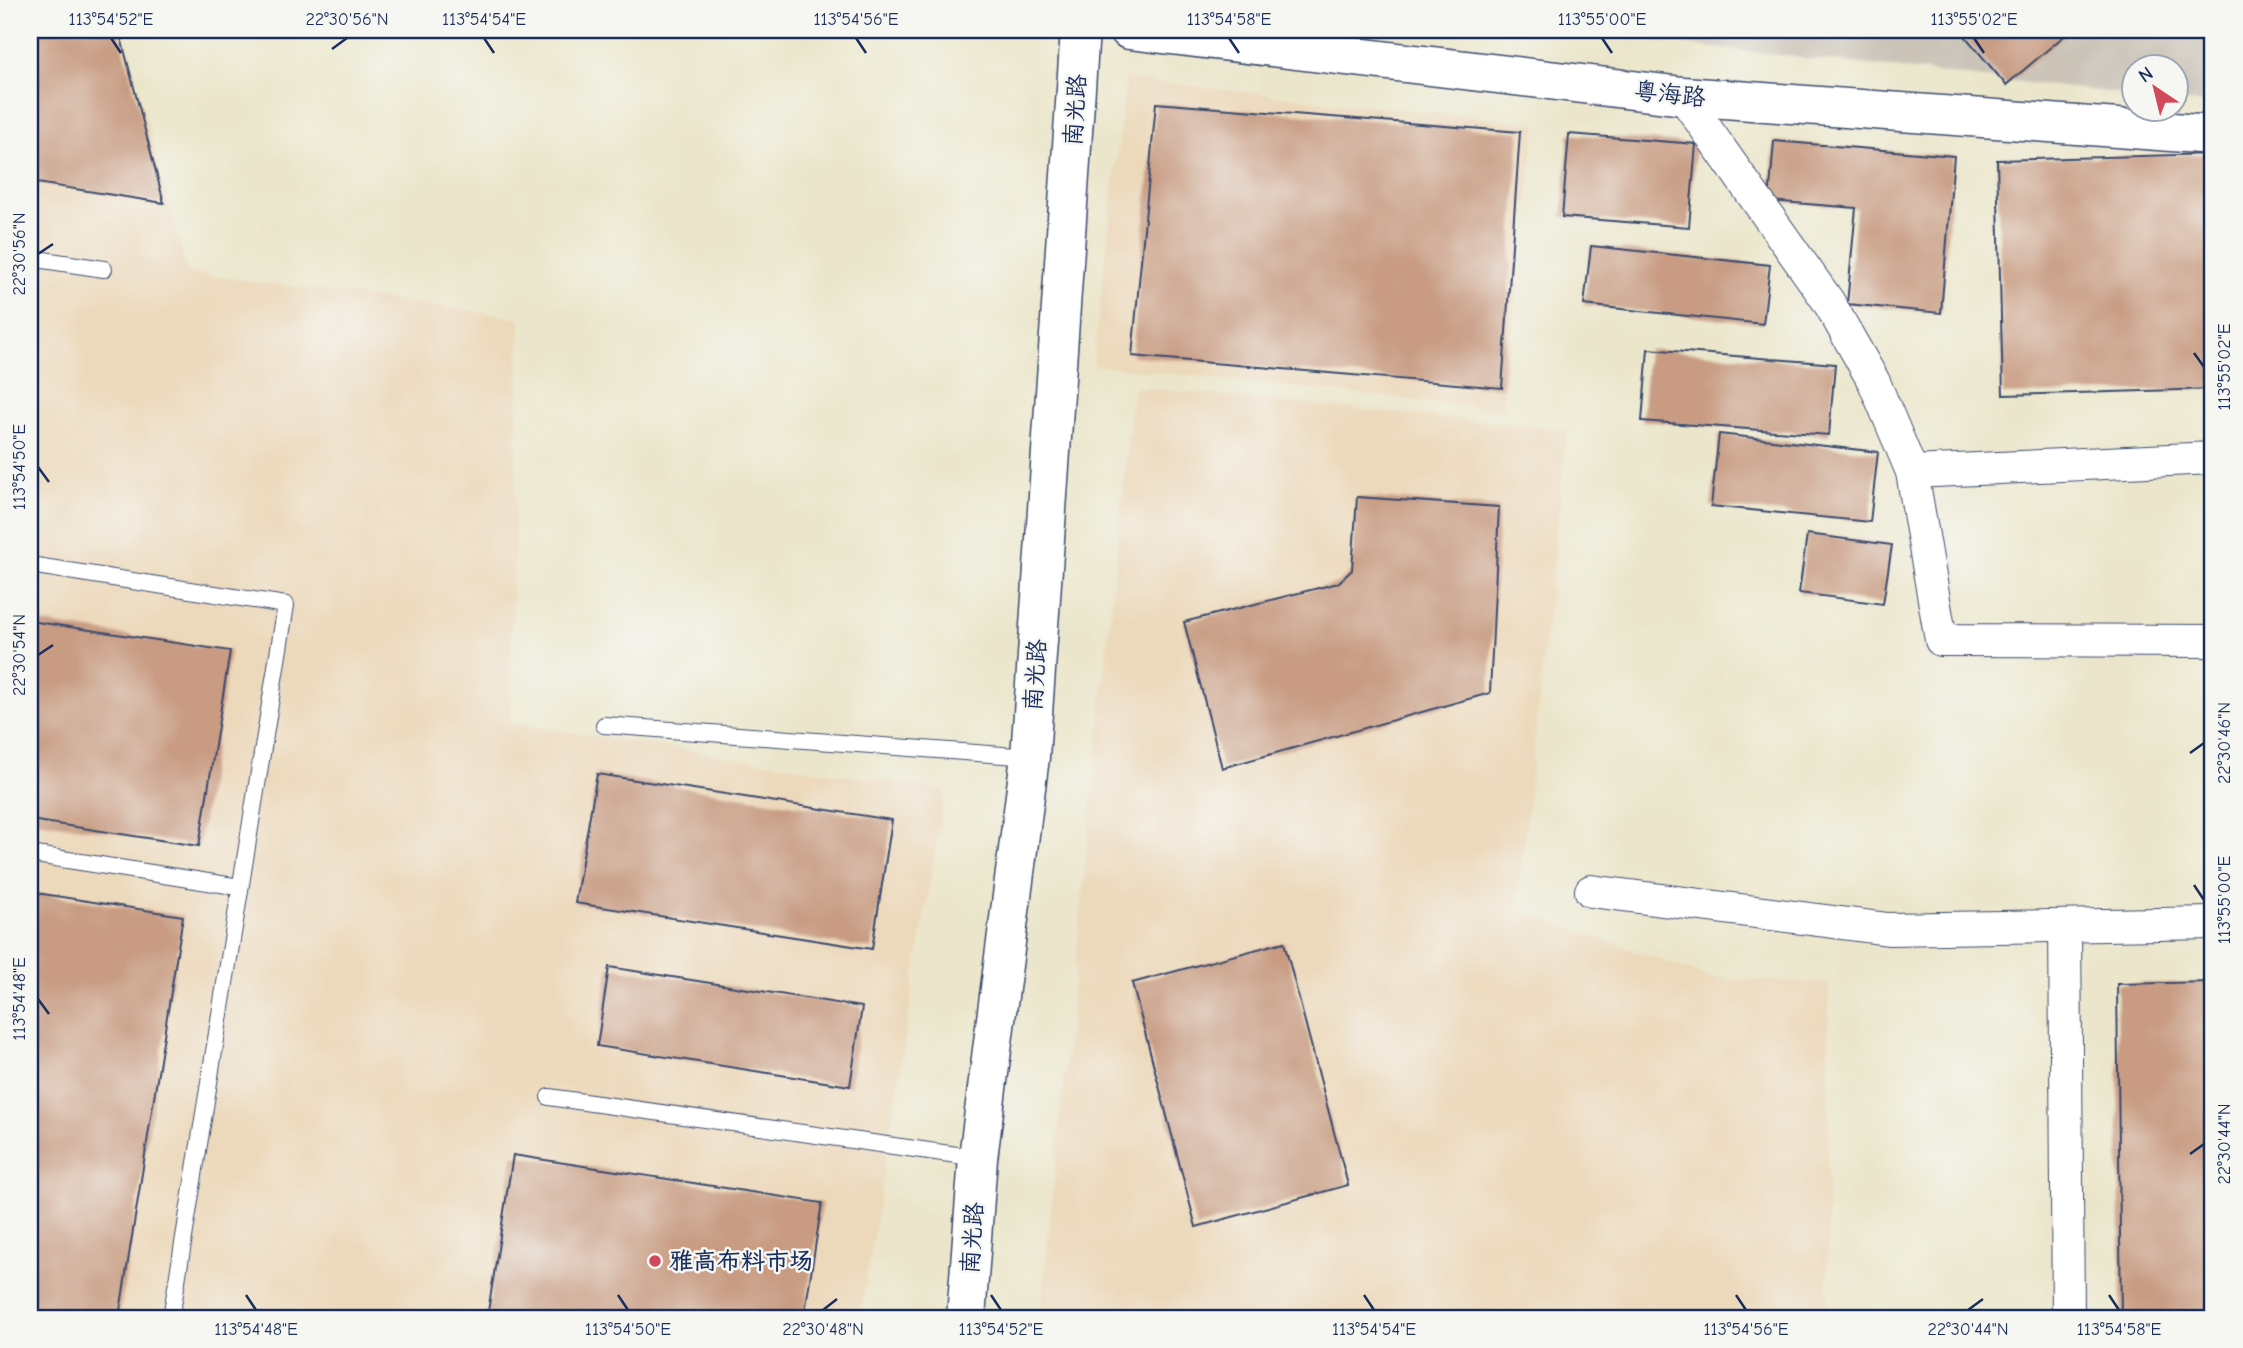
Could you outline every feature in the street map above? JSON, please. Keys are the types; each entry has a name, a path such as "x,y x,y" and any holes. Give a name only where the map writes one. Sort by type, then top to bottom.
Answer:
{"main road":[{"name":"南光路","path":"966,1318 978,1158 1030,757 1080,30"},
{"name":"粤海路","path":"1129,30 1683,96 2213,135"}],"street":[{"path":"1683,96 1828,301 1874,382 1912,472 1941,640 2213,641"},
{"path":"1912,472 2213,458"},
{"path":"1591,891 1888,929 2213,923"},
{"path":"2065,926 2068,1318"}],"lane":[{"path":"30,258 104,269"},
{"path":"30,565 286,605 171,1318"},
{"path":"604,724 1030,757"},
{"path":"30,854 240,887"},
{"path":"549,1097 978,1158"}],"shaded area":[{"path":"30,30 123,30 187,272 520,318 509,723 945,790 860,1318 30,1318"},
{"path":"1558,30 2213,30 2213,104 2190,101 2190,52 2120,52 2120,93"},
{"path":"1126,79 1536,124 1502,410 1093,365"},
{"path":"1133,387 1567,430 1517,909 1711,978 1829,983 1827,1318 1040,1318"}],"building":[{"path":"30,30 119,30 164,203 30,182"},
{"path":"1960,30 2071,30 2006,85"},
{"path":"1156,103 1520,132 1502,388 1132,356"},
{"path":"1569,134 1696,144 1689,227 1562,217"},
{"path":"1774,141 1954,156 1941,313 1847,304 1856,208 1769,201"},
{"path":"2213,154 2213,389 2003,395 1997,160"},
{"path":"1591,246 1770,265 1763,324 1584,305"},
{"path":"1648,349 1835,364 1829,435 1642,421"},
{"path":"1719,434 1878,452 1870,522 1711,506"},
{"path":"1357,497 1499,507 1490,693 1222,768 1184,622 1338,583 1352,570"},
{"path":"1807,534 1892,545 1883,604 1799,593"},
{"path":"30,621 230,651 199,846 30,820"},
{"path":"597,774 892,820 872,949 575,903"},
{"path":"30,892 183,916 119,1318 30,1318"},
{"path":"1284,942 1348,1185 1196,1227 1132,983"},
{"path":"609,967 862,1007 850,1086 597,1046"},
{"path":"2213,982 2213,1318 2121,1318 2117,984"},
{"name":"雅高布料市场","path":"513,1155 822,1203 804,1318 487,1318"}],"place":[{"name":"雅高布料市场","path":"655,1261"}]}
